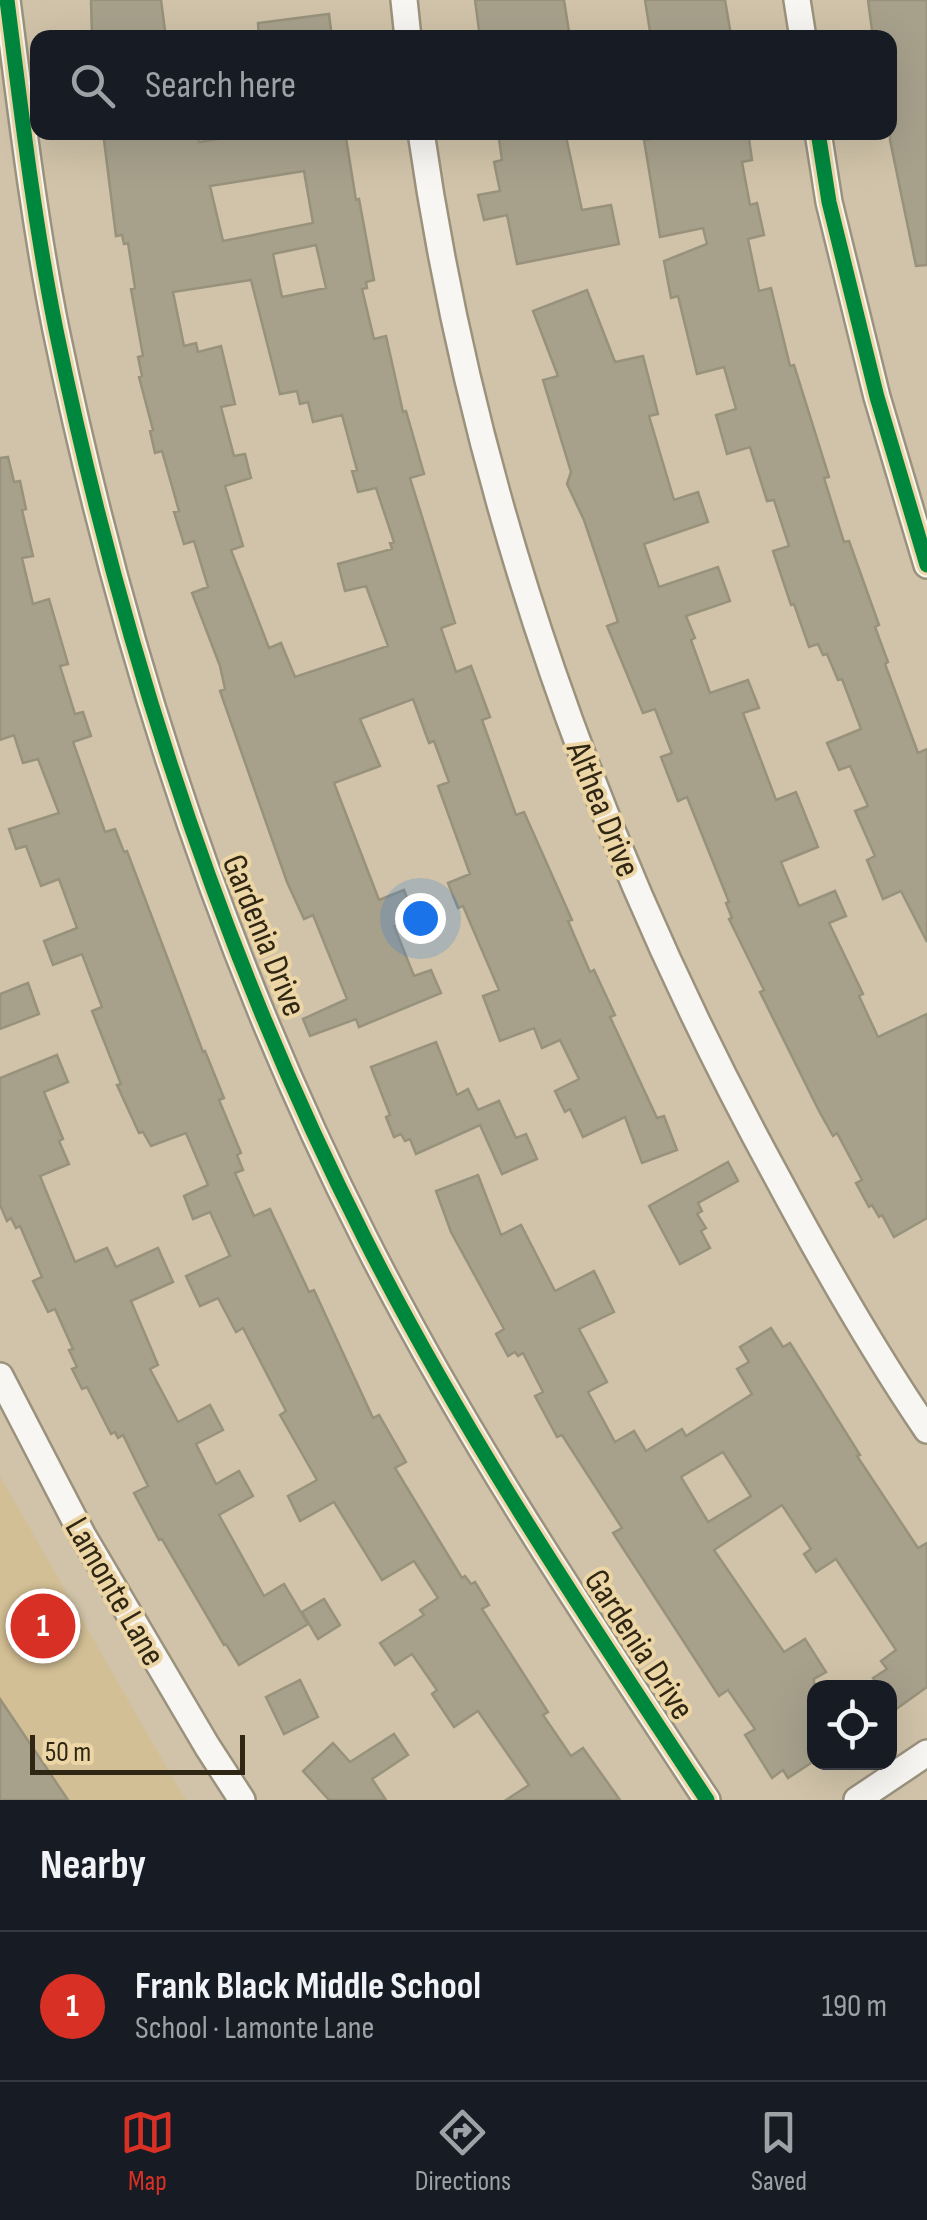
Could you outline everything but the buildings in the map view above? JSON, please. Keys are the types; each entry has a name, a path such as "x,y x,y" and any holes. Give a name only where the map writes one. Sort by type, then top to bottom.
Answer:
{"street":[{"name":"Gardenia Drive","path":"6,0 55,326 98,517 161,734 203,861 259,1007 363,1235 433,1368 549,1561 707,1800"},
{"path":"404,0 407,30"},
{"path":"797,0 802,30"},
{"name":"Althea Drive","path":"422,140 433,220 499,506 573,735 656,939 718,1070 822,1261 927,1430"},
{"path":"819,140 828,202 872,379 927,565"},
{"name":"Lamonte Lane","path":"0,1376 82,1534 242,1800"},
{"path":"857,1800 927,1754"}],"shaded area":[{"path":"0,1476 171,1775 186,1800 0,1800"}],"cycle path":[{"path":"7,0 41,248 82,447 144,680 221,908 313,1131 403,1312 528,1524 707,1800"},
{"path":"819,140 829,202 877,397 927,565"}],"place":[{"name":"Frank Black Middle School","path":"43,1626"}]}
